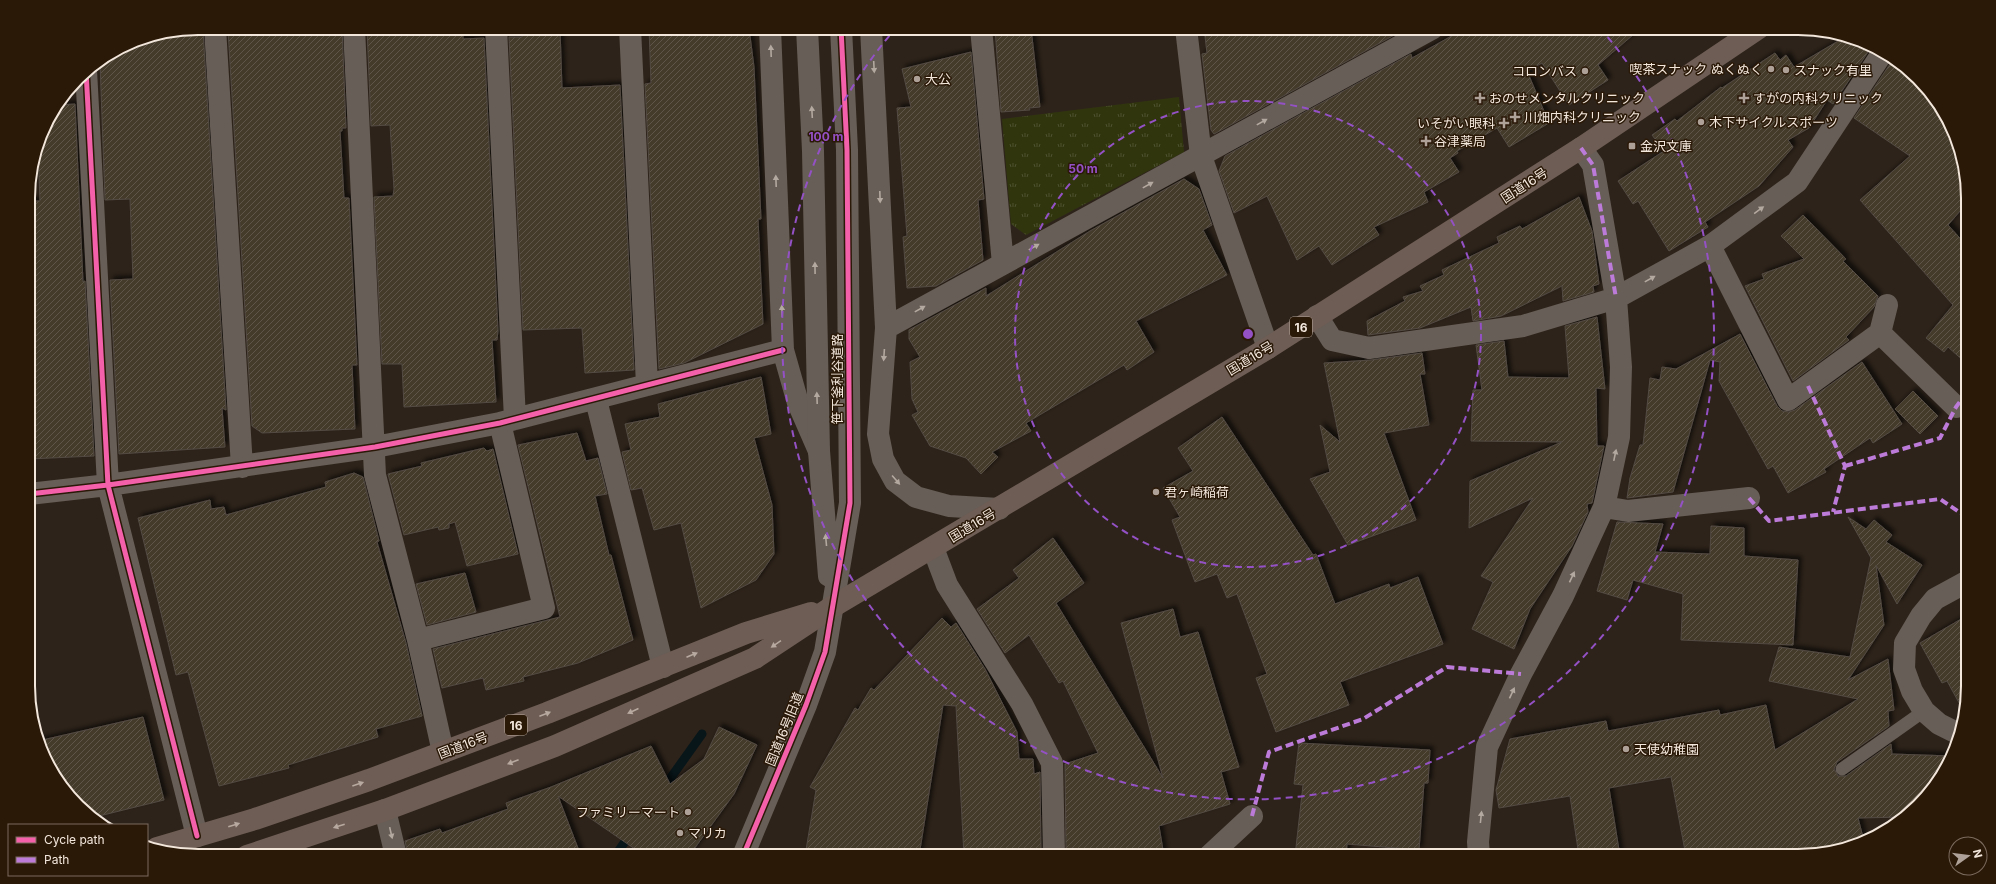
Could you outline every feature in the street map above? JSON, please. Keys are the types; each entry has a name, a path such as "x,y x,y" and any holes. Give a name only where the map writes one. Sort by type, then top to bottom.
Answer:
{"highway":[{"name":"国道16号","path":"267,849 385,810 555,746 755,658 832,607 1268,348 1580,148 1749,35"},
{"name":"国道16号","path":"165,846 293,806 443,752 663,668 746,633 832,607"}],"street":[{"path":"215,35 242,467"},
{"path":"354,35 376,475 418,640 443,752"},
{"path":"418,640 544,608 508,421 496,35"},
{"path":"630,35 647,385"},
{"path":"770,35 783,350 798,403 819,451"},
{"name":"笹下釜利谷道路","path":"807,35 814,151 819,451 832,607"},
{"name":"笹下釜利谷道路","path":"832,607 850,503 847,150 841,35"},
{"path":"871,35 886,328 878,434 883,459 895,481 916,497 949,506 998,509"},
{"path":"982,35 1003,264"},
{"path":"1187,35 1200,156 1268,348"},
{"path":"886,328 1200,156 1416,35"},
{"path":"1317,316 1332,340 1369,348 1522,326 1616,298 1710,246 1797,182 1880,57"},
{"path":"86,79 108,485 197,836"},
{"path":"1478,849 1487,747 1521,674 1563,596 1604,507 1619,437 1621,366 1616,298 1593,165 1580,148"},
{"path":"1710,246 1788,400 1880,333 1887,305"},
{"path":"1880,333 1956,407"},
{"path":"35,493 108,485 375,448 508,421 596,400 647,385 783,350"},
{"path":"596,400 663,668"},
{"path":"1604,507 1628,510 1749,498"},
{"path":"933,548 947,585 1022,704 1052,763 1054,849"},
{"path":"1954,732 1939,724 1924,711 1912,691 1904,669 1905,643 1921,616 1935,599 1961,585"},
{"name":"国道16号旧道","path":"746,849 806,705 826,652 832,607"},
{"path":"385,810 394,849"},
{"path":"1217,849 1252,816"}],"lane":[{"path":"1842,769 1924,711"}],"green space":[{"path":"1179,97 1184,152 1026,235 1011,224 1002,119"}],"building":[{"path":"203,35 226,410 222,408 225,447 119,454 110,280 133,279 130,199 105,200 100,68 107,62 135,47 177,36"},
{"path":"228,35 342,35 346,128 342,128 342,131 340,131 344,198 349,198 357,365 352,365 355,429 262,433 252,426"},
{"path":"367,35 463,35 463,39 484,38 498,331 497,340 492,340 496,402 404,407 402,364 382,364 374,197 393,196 394,189 390,125 371,126"},
{"path":"522,35 560,35 562,88 620,85 634,370 585,373 582,328 523,330 509,37 522,37"},
{"path":"649,35 750,35 754,67 761,219 758,219 763,324 684,363 659,369 645,84 651,83"},
{"path":"996,35 1032,35 1040,107 1029,108 1030,110 1001,112"},
{"path":"1205,35 1394,35 1214,134 1211,130 1202,54 1207,53"},
{"path":"1453,35 1633,35 1598,65 1608,80 1569,105 1542,63 1527,71 1549,123 1509,147 1497,128 1457,151 1458,153 1450,158 1459,172 1424,192 1428,202 1374,227 1379,235 1332,265 1319,246 1297,260 1267,196 1234,213 1219,171 1225,156 1411,54 1412,58"},
{"path":"1839,41 1861,47 1869,51 1833,104 1827,100 1809,128 1788,140 1793,147 1759,186 1705,222 1708,227 1669,251 1638,201 1633,204 1618,181 1664,151 1652,135 1675,119 1677,121 1721,87 1722,88 1775,53 1780,60 1786,55 1794,67"},
{"path":"971,52 984,199 978,200 983,260 936,286 907,288 903,237 907,236 897,108 911,107 902,69"},
{"path":"1890,63 1906,75 1921,90 1934,107 1949,135 1958,166 1961,187 1961,210 1948,225 1961,239 1961,359 1948,347 1944,352 1926,338 1953,305 1860,200 1910,156 1854,118"},
{"path":"75,104 83,282 85,281 94,456 35,459 35,201 40,201 39,164 47,135 64,105"},
{"path":"1184,179 1199,189 1212,225 1203,230 1227,275 1136,321 1154,352 1127,370 1124,365 1026,423 1031,431 992,452 998,457 981,474 966,458 930,446 912,415 918,412 912,399 910,362 920,357 909,339 909,330 986,288 986,296 1090,231"},
{"path":"1579,197 1592,231 1599,284 1593,286 1594,292 1563,301 1562,286 1501,316 1473,321 1471,307 1420,328 1368,335 1367,321 1405,301 1403,297 1423,291 1420,286 1444,275 1442,270 1499,243 1497,237 1520,226 1522,229"},
{"path":"1803,215 1846,259 1843,261 1878,296 1874,307 1846,337 1849,340 1793,381 1745,286 1764,279 1762,274 1804,259 1781,236"},
{"path":"1597,317 1605,389 1596,388 1597,446 1604,446 1592,503 1587,504 1588,512 1572,546 1530,609 1514,649 1472,629 1493,582 1481,576 1533,498 1469,528 1470,481 1562,442 1471,441 1473,390 1482,390 1476,345 1504,341 1508,377 1569,378 1565,326"},
{"path":"1740,334 1777,406 1782,411 1789,412 1795,410 1862,362 1902,424 1873,443 1870,438 1824,469 1826,472 1788,493 1773,466 1768,469 1719,381 1720,362 1710,360 1673,492 1627,498 1630,478 1640,445 1643,445 1650,378 1660,380 1662,367 1676,369"},
{"path":"1422,353 1425,374 1420,374 1429,425 1384,433 1416,520 1348,545 1310,479 1330,472 1320,425 1340,442 1324,363 1371,360"},
{"path":"761,377 771,434 754,438 772,505 774,554 756,580 701,608 681,523 654,530 642,488 631,490 622,452 631,450 625,424 660,417 658,404"},
{"path":"1913,391 1938,416 1920,434 1895,409"},
{"path":"1222,417 1313,555 1316,554 1335,604 1389,584 1390,588 1418,577 1443,644 1340,682 1349,705 1276,732 1256,678 1267,674 1237,594 1227,598 1217,574 1195,582 1172,520 1180,517 1163,488 1193,471 1178,448"},
{"path":"577,433 586,461 598,458 607,494 595,496 609,555 611,555 633,640 578,663 523,677 524,681 486,690 483,678 442,688 433,649 560,617 518,445"},
{"path":"484,448 487,451 493,449 518,554 467,566 455,522 449,524 449,528 439,530 438,527 404,535 388,474 422,466 421,463"},
{"path":"354,473 363,477 379,541 377,542 406,643 422,716 376,729 378,737 288,765 289,768 219,786 188,672 176,675 138,518 210,500 211,509 224,507 226,515 326,487 325,482"},
{"path":"1848,517 1866,529 1874,520 1892,535 1886,542 1922,565 1897,604 1876,565 1884,625 1848,680 1888,659 1894,710 1888,711 1889,726 1837,762 1834,769 1838,776 1846,776 1891,744 1892,754 1945,756 1934,777 1921,794 1906,809 1894,817 1858,818 1863,836 1819,848 1685,849 1671,777 1609,788 1619,849 1578,849 1570,796 1499,808 1496,790 1510,739 1606,721 1608,731 1719,710 1720,715 1766,705 1775,750 1858,699 1769,681 1779,647 1850,657 1871,558"},
{"path":"1617,522 1663,524 1655,552 1710,554 1711,526 1744,528 1744,556 1798,560 1793,645 1681,640 1683,594 1633,580 1627,600 1597,591"},
{"path":"1053,538 1084,583 1056,603 1163,778 1121,623 1173,609 1180,637 1198,632 1239,767 1221,772 1230,804 1159,826 1163,849 1066,849 1065,764 1098,753 1063,681 1059,683 1029,635 1005,653 977,609 1019,578 1013,570"},
{"path":"465,573 476,612 427,625 416,584"},
{"path":"942,618 951,627 956,623 985,669 1017,732 1019,759 1033,759 1034,774 1040,772 1041,849 964,849 956,706 943,705 920,849 806,849 816,790 810,787 855,708 858,710 871,688 874,690"},
{"path":"1961,619 1960,705 1947,681 1942,683 1920,643"},
{"path":"143,717 164,800 100,816 90,809 75,794 62,777 47,749 44,740"},
{"path":"719,727 757,745 734,794 694,849 635,849 558,796 578,849 407,849 405,841 440,829 442,833 508,809 506,803 551,787 651,746 670,784 704,759"},
{"path":"1299,743 1430,750 1428,783 1424,783 1419,849 1347,844 1347,849 1296,849 1303,785 1294,784"}],"waterway":[{"path":"662,790 702,734"},
{"path":"620,849 631,833"}],"marked path":[{"path":"1581,148 1593,165 1616,298"},
{"path":"1808,386 1845,466 1833,512"},
{"path":"1845,466 1940,438 1961,400"},
{"path":"1749,498 1769,521 1940,499 1961,513"},
{"path":"1252,816 1269,752 1363,719 1447,667 1521,674"}],"cycle path":[{"path":"746,849 806,705 825,652 850,503 847,150 841,35"},
{"path":"86,79 108,485 197,836"},
{"path":"35,493 108,485 375,447 500,423 783,350"}],"place":[{"name":"喫茶スナック ぬくぬく","path":"1771,69"},
{"name":"スナック有里","path":"1786,70"},
{"name":"コロンバス","path":"1585,71"},
{"name":"大公","path":"917,79"},
{"name":"おのせメンタルクリニック","path":"1480,98"},
{"name":"すがの内科クリニック","path":"1744,98"},
{"name":"川畑内科クリニック","path":"1515,117"},
{"name":"木下サイクルスポーツ","path":"1701,122"},
{"name":"いそがい眼科","path":"1504,123"},
{"name":"谷津薬局","path":"1426,141"},
{"name":"金沢文庫","path":"1632,146"},
{"name":"君ヶ崎稲荷","path":"1156,492"},
{"name":"天使幼稚園","path":"1626,749"},
{"name":"ファミリーマート","path":"688,812"},
{"name":"マリカ","path":"680,833"}]}
